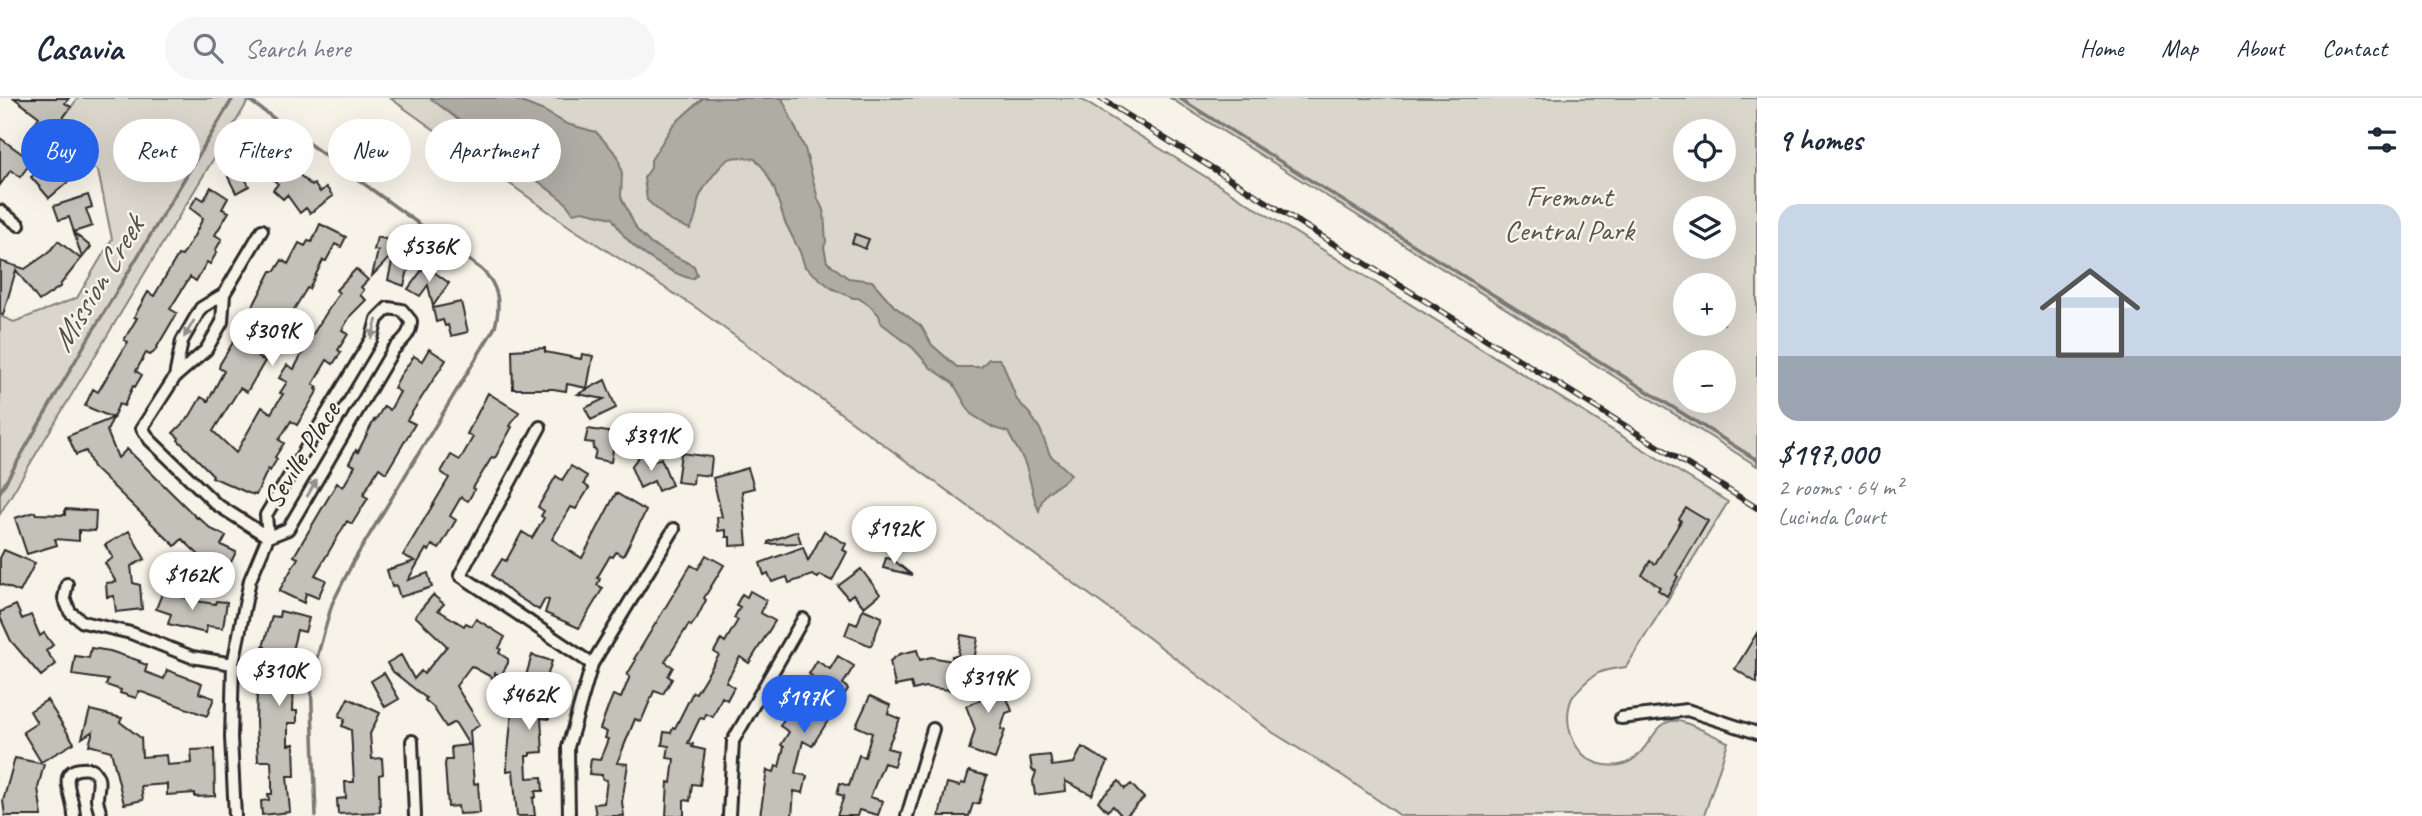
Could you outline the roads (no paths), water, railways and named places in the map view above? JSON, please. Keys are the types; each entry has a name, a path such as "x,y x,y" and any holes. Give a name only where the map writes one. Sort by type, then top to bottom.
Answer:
{"street":[{"path":"0,211 19,225"},
{"path":"262,230 224,294 222,322 206,350 175,377 142,428 150,440 216,505 268,537"},
{"path":"175,377 182,341 201,308 224,294"},
{"name":"Seville Place","path":"235,816 230,737 233,664 250,580 268,537 266,515 372,338 377,319 388,308 402,310 411,321 407,337 393,350 288,529 268,537"},
{"path":"540,427 460,576 592,664"},
{"path":"569,816 568,747 592,664 674,529"},
{"path":"67,584 64,598 70,612 83,622 131,633 191,657 233,664"},
{"path":"729,816 733,741 803,619"},
{"path":"1621,718 1687,710 1757,733"},
{"path":"907,816 933,729"},
{"path":"412,741 415,816"},
{"path":"74,816 74,804 67,778 73,770 79,768 92,769 99,777 97,798 101,816"}],"waterway":[{"name":"Mission Creek","path":"0,492 85,344 233,98"},
{"path":"246,98 481,269 492,282 498,303 495,327 353,562 332,604 311,679 316,816"},
{"path":"1179,98 1757,460"}],"railway":[{"path":"1100,98 1757,508"}],"park label":[{"name":"Fremont Central Park","path":"1569,213"}]}
